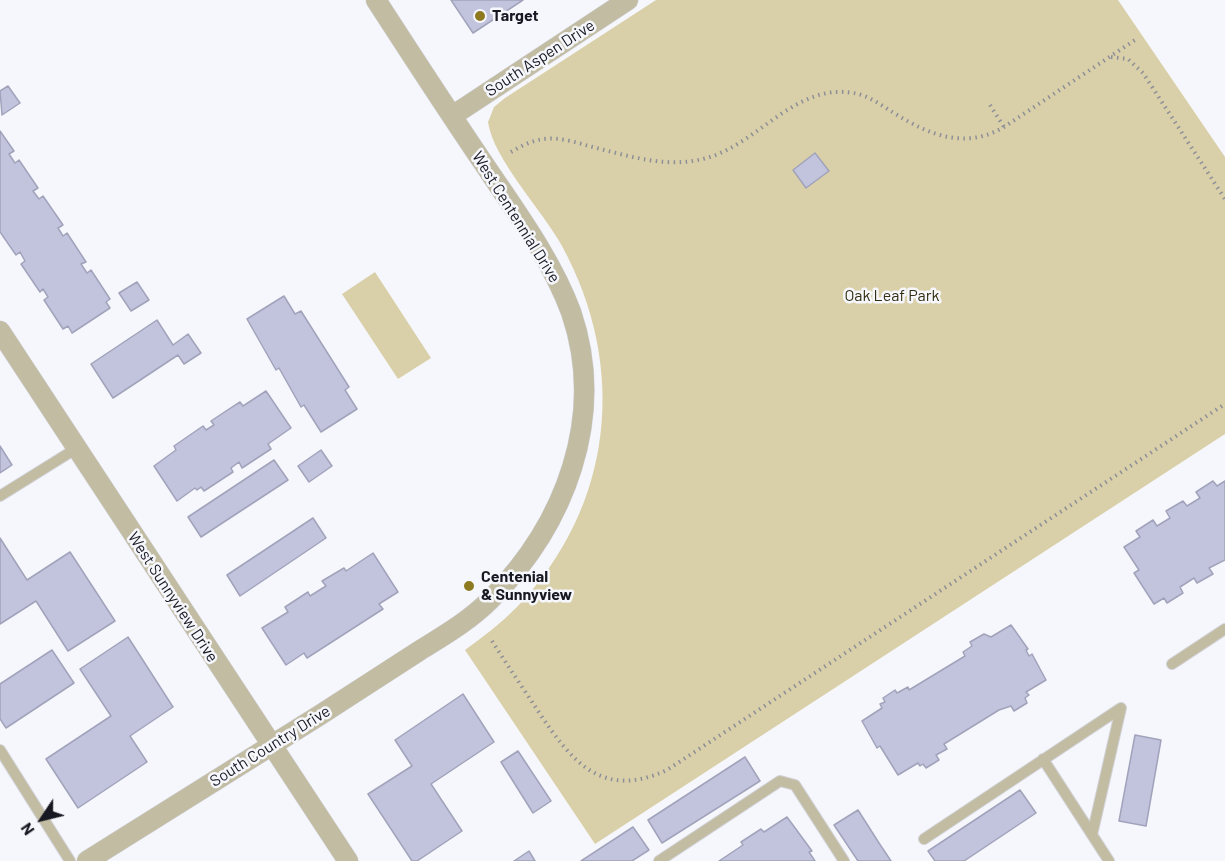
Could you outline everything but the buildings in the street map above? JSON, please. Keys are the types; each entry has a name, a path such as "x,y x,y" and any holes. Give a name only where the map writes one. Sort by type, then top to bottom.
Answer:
{"street":[{"name":"West Centennial Drive","path":"376,0 554,275 574,324 582,357 584,396 581,435 572,474 545,529 522,564 489,600 452,630"},
{"name":"South Aspen Drive","path":"452,116 628,0"},
{"name":"West Sunnyview Drive","path":"0,332 348,861"},
{"name":"South Country Drive","path":"87,861 452,630"}],"lane":[{"path":"0,496 76,448"},
{"path":"1172,664 1225,629"},
{"path":"924,839 1121,708 1092,835"},
{"path":"0,750 70,861"},
{"path":"1043,759 1109,861"},
{"path":"659,861 780,782 795,785 844,861"}],"path":[{"path":"511,152 531,142 554,138 663,163 689,162 726,150 810,97 830,92 864,95 920,130 944,138 982,137 1004,128 1138,38"},
{"path":"1109,57 1128,59 1143,73 1225,199"},
{"path":"990,105 1004,128"},
{"path":"492,641 552,732 578,764 608,779 627,782 649,778 667,770 1225,404"}],"green space":[{"name":"Oak Leaf Park","path":"656,0 1118,0 1225,157 1225,434 595,844 465,650 517,607 549,567 574,525 591,480 601,434 602,387 596,339 583,292 554,232 499,152 488,122 494,107 505,98"},
{"path":"375,272 431,358 398,379 342,294"}],"place":[{"name":"Target","path":"480,16"},
{"name":"Centenial & Sunnyview","path":"469,586"}]}
